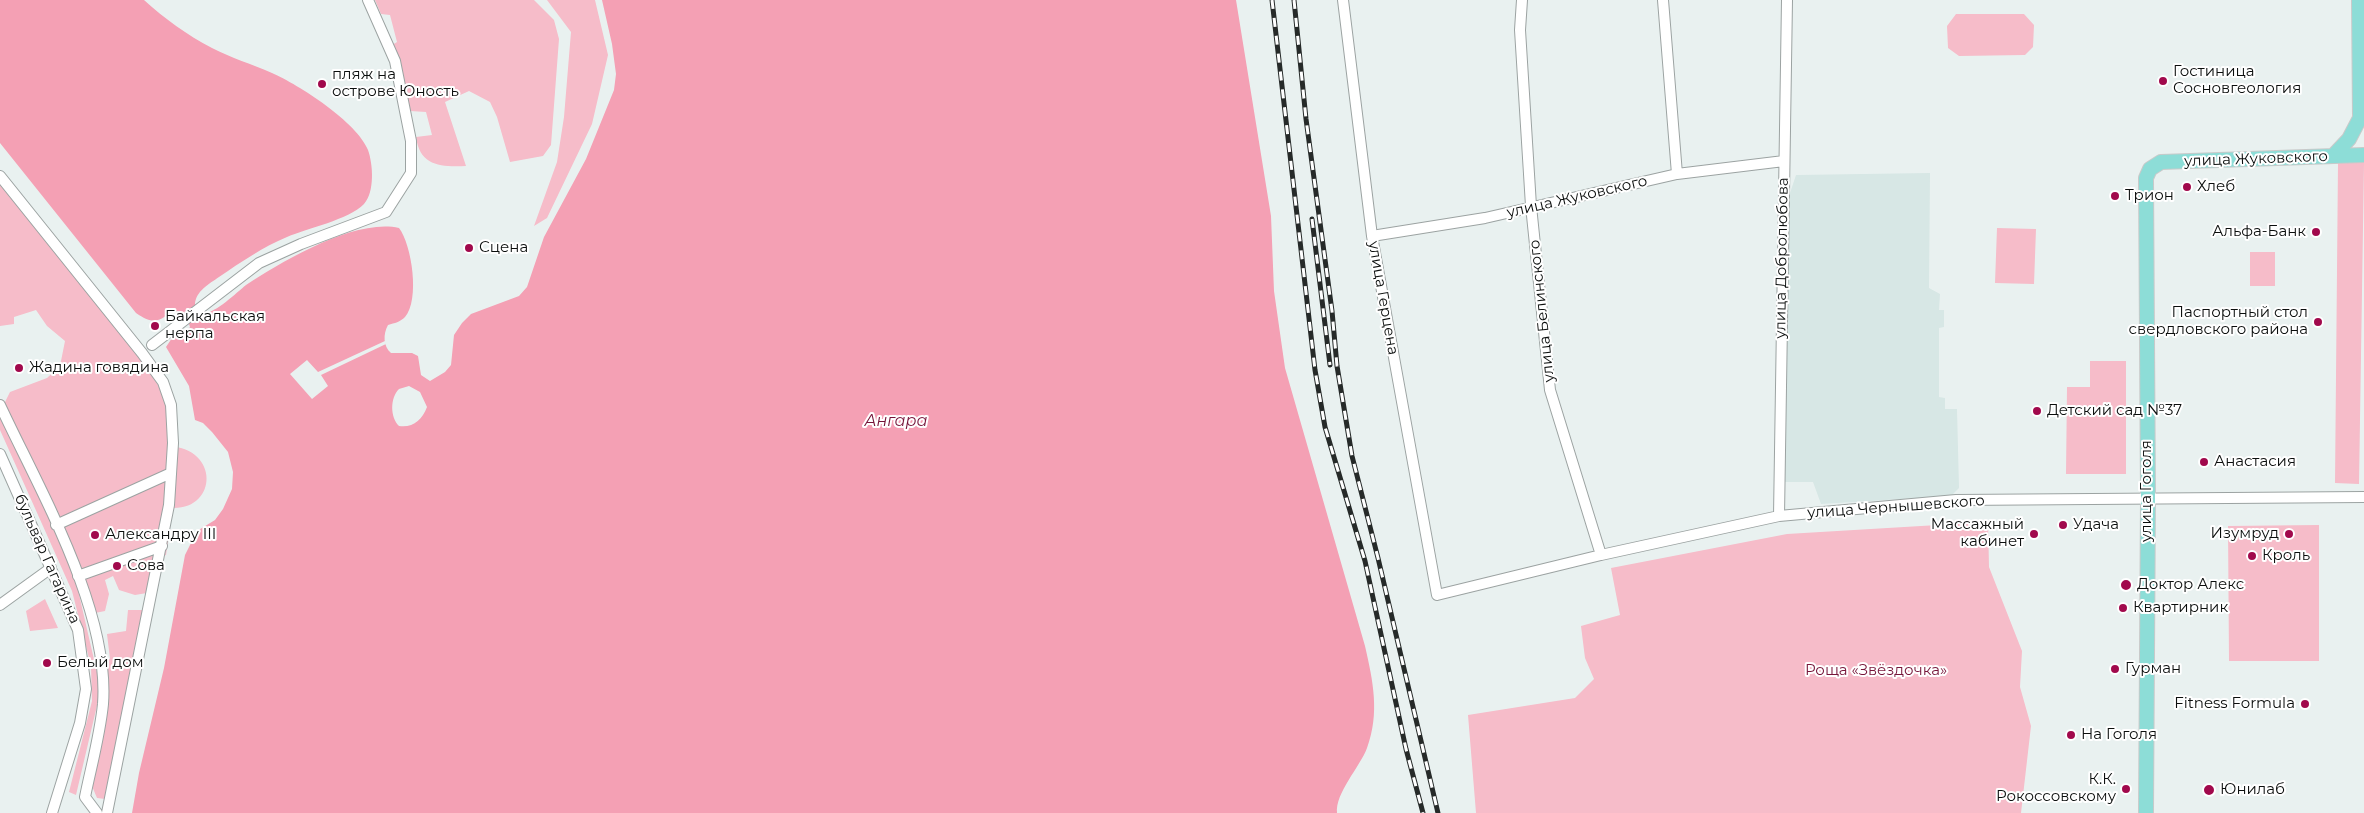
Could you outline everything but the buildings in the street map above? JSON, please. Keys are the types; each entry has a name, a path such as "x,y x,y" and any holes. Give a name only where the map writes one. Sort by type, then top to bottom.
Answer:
{"main road":[{"path":"2333,156 2349,139 2362,118 2359,0"},
{"name":"улица Жуковского","path":"2150,169 2161,162 2364,155"},
{"name":"улица Гоголя","path":"2146,813 2148,498 2146,178 2150,169"}],"street":[{"path":"152,345 259,263 301,244 386,212 411,173 411,141 395,62 368,0"},
{"name":"улица Герцена","path":"1343,0 1372,236 1437,595"},
{"name":"улица Белинского","path":"1522,0 1520,30 1531,206 1550,390 1601,555"},
{"path":"1663,0 1677,174"},
{"name":"улица Добролюбова","path":"1779,516 1787,0"},
{"name":"улица Жуковского","path":"1372,236 1485,218 1677,174 1784,161"},
{"path":"0,176 162,382 171,405 169,505 107,813"},
{"path":"0,406 78,576 94,629 102,669 103,704 85,797 97,813"},
{"name":"бульвар Гагарина","path":"0,454 78,630 86,689 80,723 52,813"},
{"path":"56,525 171,473"},
{"name":"улица Чернышевского","path":"1437,595 1601,555 1779,516 1958,500 2364,497"},
{"path":"78,576 162,546"},
{"path":"0,605 50,568"}],"shaded area":[{"path":"1930,173 1929,288 1940,294 1939,310 1944,310 1944,327 1939,328 1939,397 1945,398 1945,409 1957,409 1959,488 1951,496 1821,504 1813,482 1784,482 1788,199 1796,175"}],"green space":[{"path":"375,0 534,0 554,20 559,39 551,145 543,156 510,162 497,117 490,102 469,91 445,102 466,166 440,165 427,159 418,147 416,137 432,135 426,112 410,111 392,45 397,42 390,15 381,14"},
{"path":"547,0 595,0 608,55 592,124 547,218 534,226 557,162 564,117 571,32"},
{"path":"1956,14 2024,14 2034,25 2033,47 2025,55 1959,56 1948,48 1947,26"},
{"path":"2338,163 2364,163 2359,484 2335,483"},
{"path":"0,182 142,360 158,385 169,411 169,446 186,450 197,457 204,467 207,478 205,490 198,499 188,506 173,508 166,555 152,561 147,593 135,595 119,590 113,576 105,580 109,594 105,611 95,613 84,589 78,590 98,677 99,697 76,795 69,792 92,701 91,666 72,591 0,430 0,412 10,392 47,378 60,366 65,341 47,326 36,310 14,317 14,324 0,326"},
{"path":"1997,228 2036,229 2034,284 1995,283"},
{"path":"2250,252 2275,252 2275,286 2250,286"},
{"path":"2090,361 2126,361 2126,474 2066,474 2067,387 2090,387"},
{"name":"Роща «Звёздочка»","path":"1988,522 1989,567 2022,651 2020,687 2031,726 2021,813 1476,813 1468,715 1575,698 1594,679 1585,658 1581,626 1620,615 1611,568 1787,534"},
{"path":"2319,525 2319,661 2229,661 2228,526"},
{"path":"45,599 58,628 30,631 26,611"},
{"path":"128,610 144,610 105,799 97,798 92,786 107,689 106,660 110,659 107,634 126,631"}],"water":[{"name":"Ангара","path":"0,0 144,0 176,26 203,43 297,86 326,105 340,116 362,139 368,150 371,163 372,178 368,199 357,210 287,237 261,250 207,285 198,295 195,304 202,313 213,311 246,285 279,265 341,235 362,229 399,228 404,236 411,259 412,298 410,309 405,317 388,325 385,332 385,343 391,353 412,353 418,356 421,375 430,381 445,372 451,365 454,335 471,314 519,296 527,287 544,237 586,159 614,90 616,74 612,44 602,0 1236,0 1271,216 1274,291 1285,368 1365,646 1373,684 1374,710 1371,735 1364,755 1340,797 1337,813 132,813 139,773 164,668 185,555 197,531 215,520 223,509 232,489 233,472 228,452 203,423 195,420 189,386 166,347 174,335 188,330 190,327 188,321 178,311 155,321 144,318 136,313 0,143","holes":["409,386 420,392 427,407 422,416 409,426 399,426 394,418 392,408 396,393 399,389"]}],"pier":[{"path":"385,341 386,344 321,375 328,386 312,399 290,374 307,360 318,372"}],"railway":[{"path":"1272,0 1315,370 1325,427 1365,561 1406,749 1423,813"},
{"path":"1294,0 1306,119 1332,311 1337,366 1352,456 1438,813"},
{"path":"1312,219 1330,365"}],"place":[{"name":"Гостиница Сосновгеология","path":"2163,81"},
{"name":"пляж на острове Юность","path":"322,84"},
{"name":"Хлеб","path":"2187,187"},
{"name":"Трион","path":"2115,196"},
{"name":"Альфа-Банк","path":"2316,232"},
{"name":"Сцена","path":"469,248"},
{"name":"Паспортный стол свердловского района","path":"2318,322"},
{"name":"Байкальская нерпа","path":"155,326"},
{"name":"Жадина говядина","path":"19,368"},
{"name":"Детский сад №37","path":"2037,411"},
{"name":"Анастасия","path":"2204,462"},
{"name":"Удача","path":"2063,525"},
{"name":"Массажный кабинет","path":"2034,534"},
{"name":"Изумруд","path":"2289,534"},
{"name":"Александру III","path":"95,535"},
{"name":"Кроль","path":"2252,556"},
{"name":"Сова","path":"117,566"},
{"name":"Доктор Алекс","path":"2126,585"},
{"name":"Квартирник","path":"2123,608"},
{"name":"Белый дом","path":"47,663"},
{"name":"Гурман","path":"2115,669"},
{"name":"Fitness Formula","path":"2305,704"},
{"name":"На Гоголя","path":"2071,735"},
{"name":"К.К. Рокоссовскому","path":"2126,789"},
{"name":"Юнилаб","path":"2209,790"}]}
